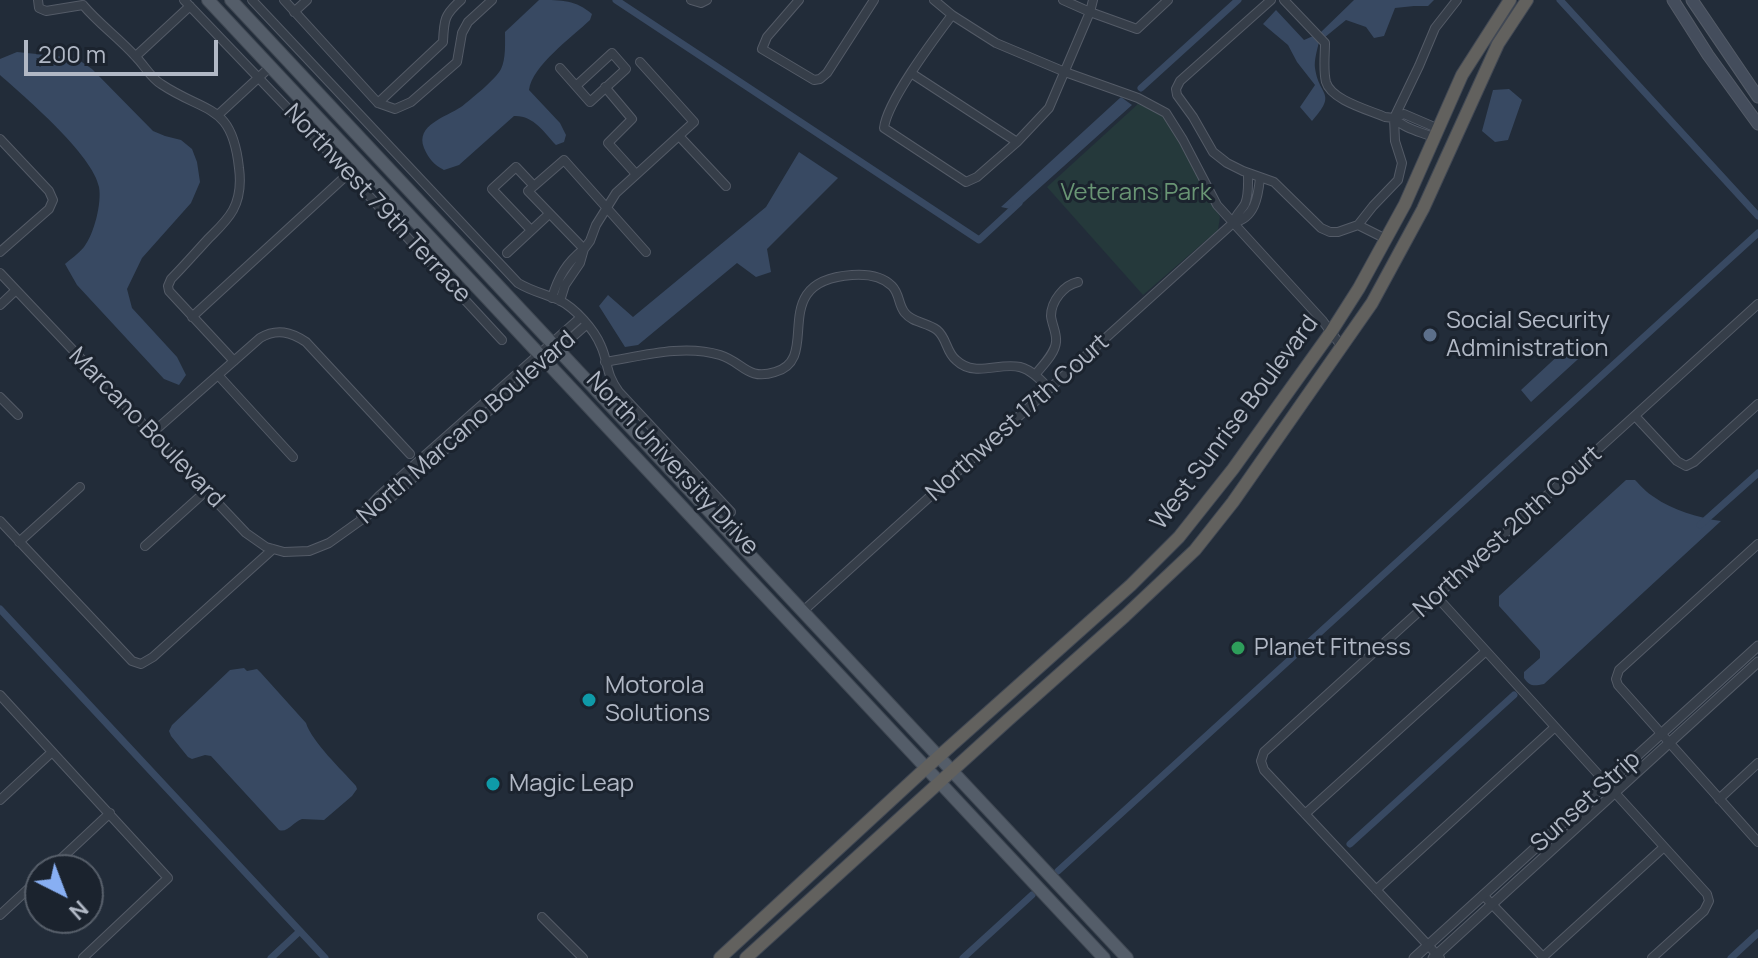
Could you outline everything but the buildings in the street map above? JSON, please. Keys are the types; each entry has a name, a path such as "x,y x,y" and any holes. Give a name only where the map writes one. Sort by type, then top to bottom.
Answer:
{"highway":[{"name":"West Sunrise Boulevard","path":"720,958 1156,562 1179,537 1227,478 1359,288 1386,239 1462,75 1510,0"},
{"name":"West Sunrise Boulevard","path":"746,958 1195,550 1364,317 1423,209 1498,44 1527,0"}],"main road":[{"name":"North University Drive","path":"208,0 1104,958"},
{"name":"North University Drive","path":"231,0 1127,958"},
{"path":"1673,0 1758,124"},
{"path":"1692,0 1758,97"},
{"path":"258,54 276,49"},
{"path":"648,471 684,486"},
{"path":"781,611 802,612"},
{"path":"793,625 802,623 820,630"}],"street":[{"path":"38,0 39,8 46,11 84,2 90,14 136,56 158,83 218,115 234,138 241,182 235,206 168,286 169,291 234,361"},
{"path":"252,0 518,283 556,299 583,321 601,345 607,373 619,392 731,512"},
{"path":"284,0 378,103 395,109 403,107 429,88 457,62 462,33 468,22 492,0"},
{"path":"294,12 307,0"},
{"path":"378,103 443,42 444,21 452,7 461,0"},
{"path":"691,0 704,2"},
{"path":"799,0 767,37 762,49 814,80 827,73 874,0"},
{"path":"934,0 996,43 1138,98 1166,113 1217,205 1342,347"},
{"path":"1063,0 1137,29 1168,0"},
{"path":"952,15 911,73 885,118 884,128 966,182 977,177 1017,142 1049,108 1093,0"},
{"path":"1271,0 1180,81 1177,95 1213,152 1227,163 1274,182 1321,228 1330,232 1358,225 1398,180 1402,163 1395,141 1394,118 1435,28 1457,0"},
{"path":"1284,0 1325,43 1325,80 1334,95 1394,118 1401,125 1437,133"},
{"path":"136,56 187,3"},
{"name":"Northwest 79th Terrace","path":"187,3 502,340"},
{"path":"560,68 590,102 626,69 612,53 576,86"},
{"path":"556,299 580,263 596,225 616,193 694,122 640,62"},
{"path":"218,115 270,67"},
{"path":"911,73 1017,142"},
{"path":"605,87 632,119 608,143 636,174"},
{"path":"679,136 726,186"},
{"path":"0,139 49,191 53,200 49,209 0,252"},
{"path":"584,249 528,191 564,160 646,252"},
{"path":"531,230 492,189 516,167 534,186"},
{"path":"1233,223 1245,205 1248,173"},
{"path":"192,317 348,174"},
{"name":"Northwest 17th Court","path":"802,612 1233,223 1240,222 1255,206 1260,178"},
{"path":"507,253 549,214"},
{"path":"1358,225 1386,239"},
{"name":"Marcano Boulevard","path":"0,273 246,533 273,549"},
{"path":"605,362 687,350 724,356 750,373 779,371 786,367 797,348 800,308 806,295 817,285 835,278 865,275 889,283 905,314 939,332 954,359 966,367 1018,367 1035,375 1049,389"},
{"path":"1035,375 1051,355 1056,342 1051,317 1054,304 1064,289 1078,282"},
{"path":"0,305 15,291"},
{"name":"Northwest 20th Court","path":"1305,814 1264,770 1261,761 1264,752 1758,304"},
{"name":"North Marcano Boulevard","path":"273,549 309,551 329,543 385,503 583,321"},
{"path":"151,434 260,338 269,333 284,332 306,342 410,454"},
{"path":"218,375 293,457"},
{"path":"0,397 18,415"},
{"path":"1635,416 1677,461 1686,466 1758,404"},
{"path":"1227,478 1242,488"},
{"path":"19,542 80,487"},
{"path":"145,546 206,491"},
{"path":"0,521 132,661 141,664 153,657 273,549"},
{"path":"1758,544 1619,670 1616,679 1660,734 1758,842"},
{"path":"1437,597 1707,894 1709,901 1704,911 1652,958"},
{"name":"Sunset Strip","path":"1414,958 1758,646"},
{"path":"1437,957 1305,814 1486,651"},
{"name":"Sunset Strip","path":"1437,957 1758,662"},
{"path":"0,695 168,878 83,958"},
{"path":"1376,890 1555,727"},
{"path":"0,800 52,752"},
{"path":"1719,799 1758,763"},
{"path":"66,854 110,813"},
{"path":"1483,895 1543,958 1664,847"},
{"path":"0,915 24,893"},
{"path":"542,917 583,958"}],"green space":[{"name":"Veterans Park","path":"1138,104 1164,115 1172,126 1220,217 1218,230 1143,295 1047,187"}],"water":[{"path":"539,0 568,2 592,14 590,20 537,71 529,90 560,123 566,135 564,142 556,145 532,121 514,116 459,165 444,170 440,168 424,148 424,133 465,104 498,73 504,61 505,32"},
{"path":"1354,0 1434,0 1428,6 1395,8 1384,36 1374,38 1366,27 1346,20 1319,42 1315,68 1325,99 1312,121 1300,107 1315,85 1288,45 1263,24 1276,10 1304,40 1320,33"},
{"path":"17,52 76,58 92,69 153,131 181,140 192,149 200,182 191,203 142,258 127,289 132,308 177,357 186,375 179,385 164,379 77,285 65,264 84,247 91,234 98,210 99,187 85,159 72,143 0,75 0,59"},
{"path":"1509,89 1522,100 1508,140 1495,142 1482,131 1493,90"},
{"path":"1121,97 1132,105 1015,210 1001,207"},
{"path":"799,152 838,178 767,249 771,272 756,277 737,263 638,345 625,347 599,306 608,295 633,317 766,207"},
{"path":"1577,338 1588,350 1531,402 1521,390"},
{"path":"1626,480 1635,480 1651,495 1677,510 1721,521 1544,684 1530,684 1524,678 1524,672 1540,658 1540,651 1499,606 1499,596"},
{"path":"244,668 247,671 257,669 261,673 356,786 352,796 324,820 302,819 285,830 279,830 211,756 188,757 171,736 169,731 172,725 230,670"}],"waterway":[{"path":"616,0 979,240 1019,203"},
{"path":"1141,88 1238,0"},
{"path":"1560,0 1758,216"},
{"path":"1058,871 1758,233"},
{"path":"1700,525 1758,473"},
{"path":"0,609 325,958"},
{"path":"1350,844 1514,695"},
{"path":"963,958 1032,895"},
{"path":"271,958 300,931"},
{"path":"1731,958 1758,933"}],"place":[{"name":"Social Security Administration","path":"1430,335"},
{"name":"Planet Fitness","path":"1238,648"},
{"name":"Motorola Solutions","path":"589,700"},
{"name":"Magic Leap","path":"493,784"}]}
